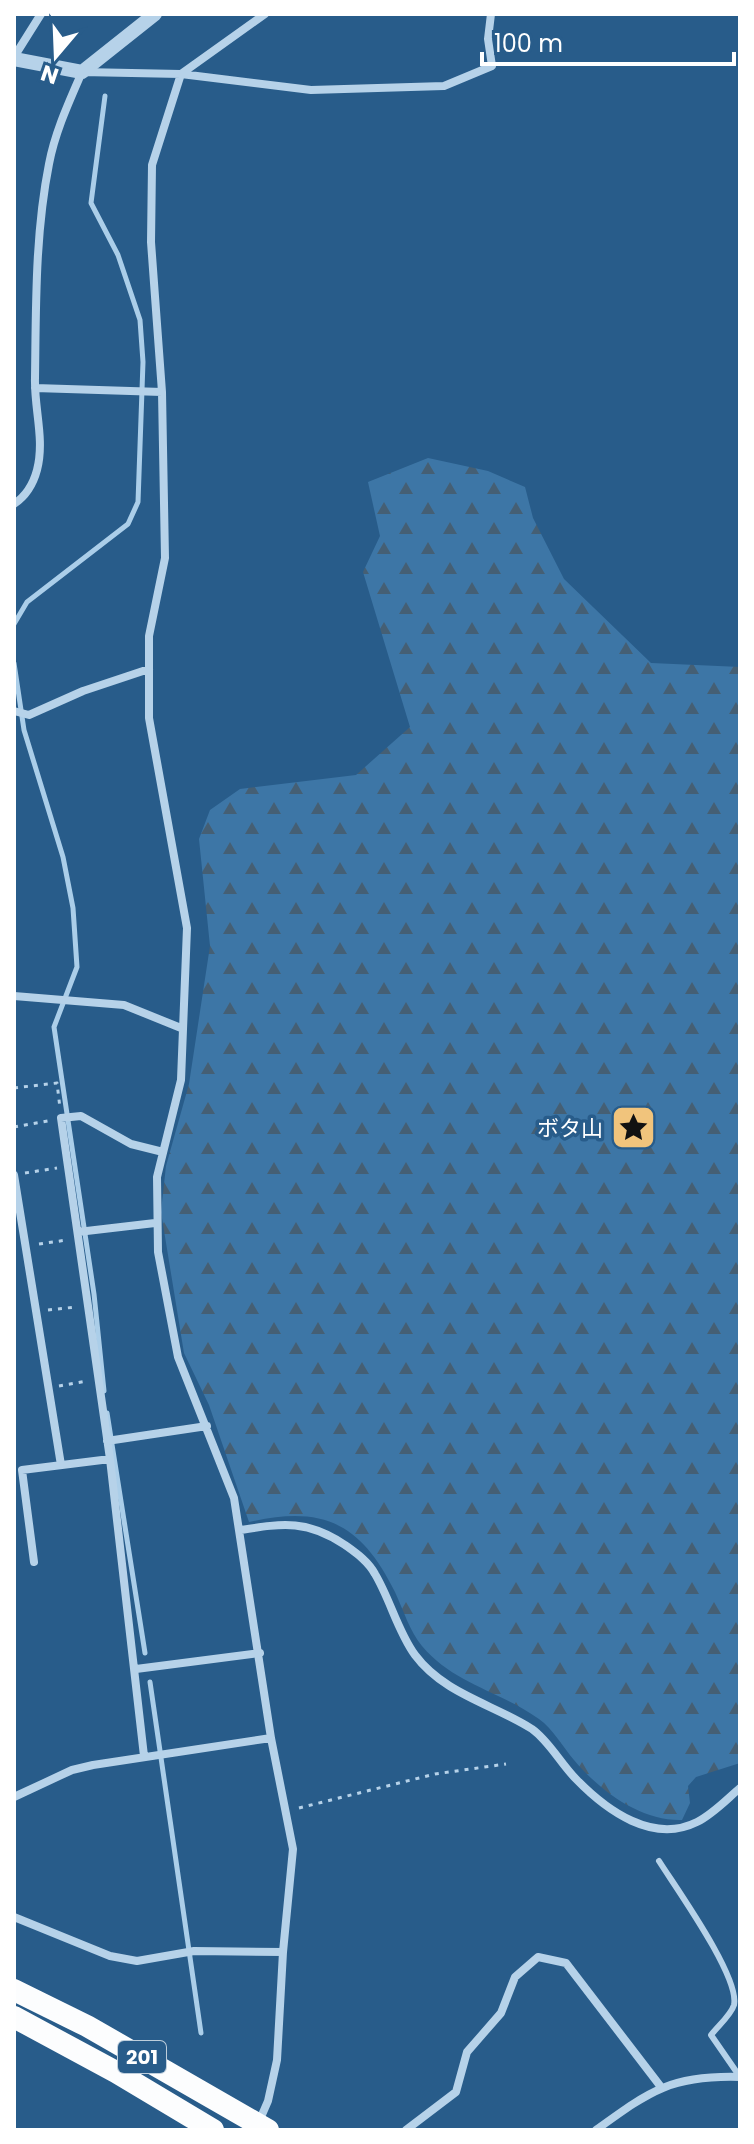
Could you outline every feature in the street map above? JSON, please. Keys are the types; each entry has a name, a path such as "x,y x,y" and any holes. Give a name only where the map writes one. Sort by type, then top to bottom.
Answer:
{"highway":[{"name":"201","path":"14,1990 101,2034 263,2127"},
{"name":"201","path":"14,2017 116,2072 213,2130"}],"street":[{"path":"41,14 14,58 82,72 181,74 311,90 444,86 492,66 488,39 491,14"},
{"path":"14,504 29,491 37,470 41,436 35,388 36,305 49,164 64,112 82,72 155,14"},
{"path":"263,2127 277,2060 293,1849 271,1738 234,1498 178,1357 155,1223 157,1177 181,1080 187,928 149,718 149,636 165,558 162,392 151,242 152,165 181,74 265,14"},
{"path":"35,388 162,392"},
{"path":"14,711 29,715 83,691 149,669"},
{"path":"14,996 124,1005 181,1028"},
{"path":"148,1755 110,1459 112,1440 99,1379 61,1118 81,1116 131,1144 163,1152"},
{"path":"14,1175 61,1465"},
{"path":"78,1235 91,1230 155,1223"},
{"path":"112,1440 207,1426"},
{"path":"34,1562 22,1470 110,1459"},
{"path":"241,1530 298,1524 323,1530 361,1556 374,1571 415,1654 441,1682 464,1695 493,1705 536,1732 576,1780 626,1818 658,1831 677,1830 700,1820 740,1788"},
{"path":"136,1669 260,1653"},
{"path":"14,1797 72,1770 148,1755 271,1738"},
{"path":"14,1917 110,1956 137,1961 194,1951 283,1952"},
{"path":"406,2130 456,2092 467,2052 501,2013 515,1977 538,1957 566,1963 661,2087"},
{"path":"596,2130 661,2087 696,2077 740,2077"}],"lane":[{"path":"659,1861 717,1952 734,1992 733,2007 711,2035 740,2077"}],"path":[{"path":"14,1088 57,1083 61,1118 14,1127"},
{"path":"14,1175 68,1166"},
{"path":"25,1246 78,1235"},
{"path":"36,1312 88,1305"},
{"path":"47,1388 99,1379"},
{"path":"287,1811 435,1774 506,1764"}],"green space":[{"path":"428,458 488,471 525,487 533,518 564,579 651,663 740,667 740,1763 696,1777 688,1786 690,1803 682,1820 652,1816 609,1793 585,1772 539,1719 448,1670 435,1659 414,1634 382,1568 353,1535 319,1518 275,1517 249,1522 209,1405 184,1353 161,1212 166,1166 189,1084 210,946 199,839 210,810 240,789 356,775 410,727 363,572 380,536 368,482"}],"waterway":[{"path":"14,624 27,602 128,524 138,502 143,362 140,320 118,255 91,203 105,96"},
{"path":"14,663 24,730 63,857 73,908 77,967 54,1027 94,1294 104,1391"},
{"path":"107,1413 145,1653"},
{"path":"150,1682 201,2033"}],"place":[{"name":"ボタ山","path":"634,1128"}]}
